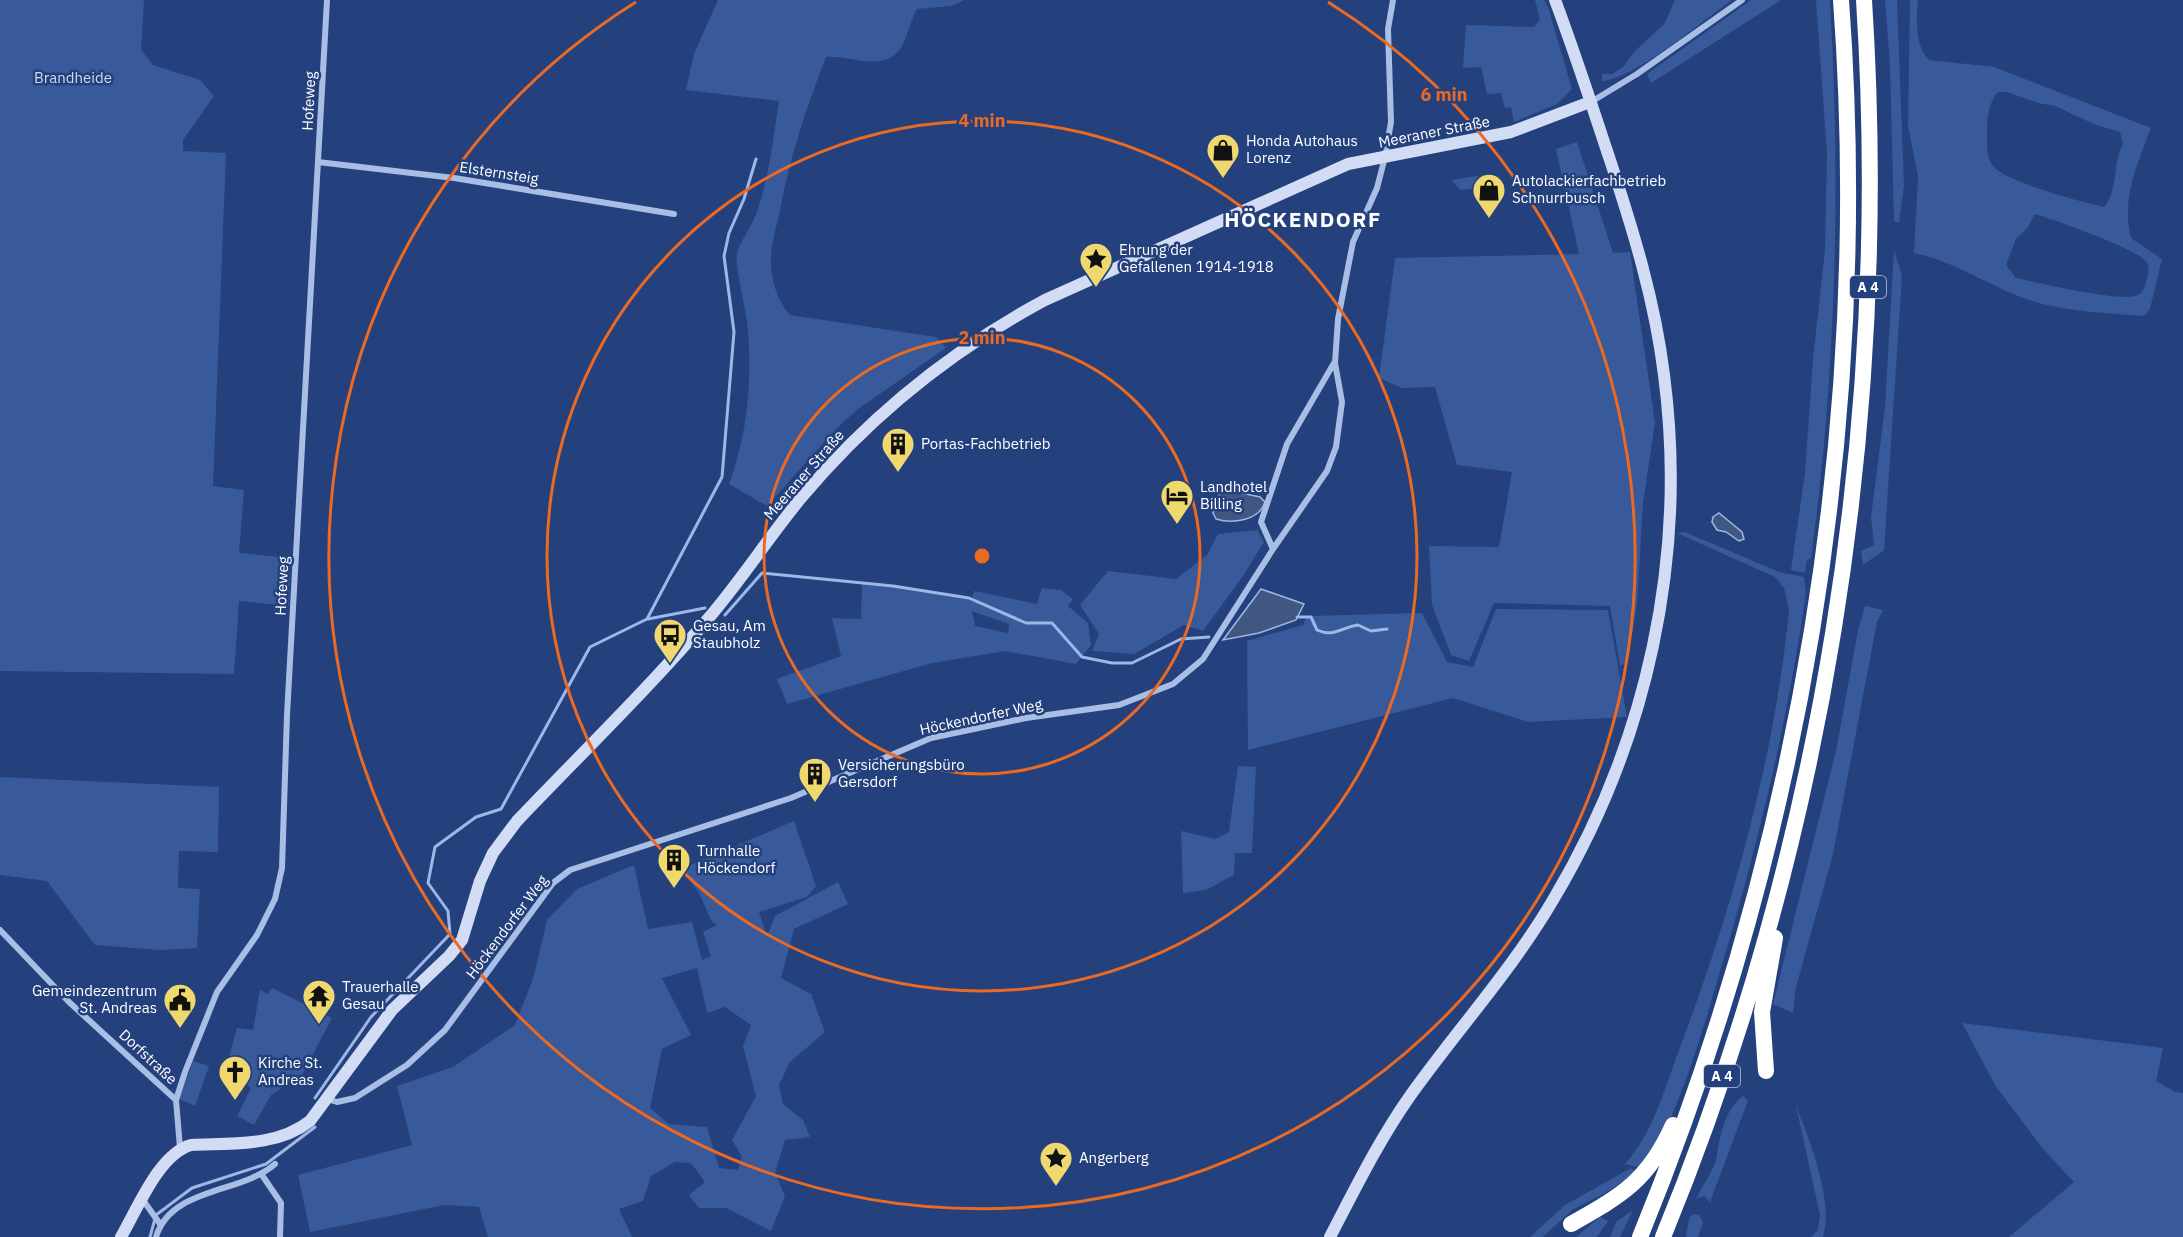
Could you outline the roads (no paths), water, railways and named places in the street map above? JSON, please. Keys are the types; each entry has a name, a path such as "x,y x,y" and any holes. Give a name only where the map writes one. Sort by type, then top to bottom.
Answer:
{"highway":[{"name":"A 4","path":"1640,1237 1695,1092 1737,960 1771,837 1802,690 1818,595 1835,453 1846,316 1848,120 1841,0"},
{"name":"A 4","path":"1663,1237 1714,1102 1773,911 1807,772 1840,592 1860,415 1867,308 1870,142 1864,0"},
{"path":"1766,1071 1762,1012 1775,940 1773,911"},
{"path":"1571,1224 1633,1186 1662,1150 1673,1124 1695,1092"}],"street":[{"name":"Hofeweg","path":"180,1148 176,1100 217,992 257,935 275,899 282,868 287,715 327,0"},
{"name":"Höckendorfer Weg","path":"327,1098 337,1102 354,1098 407,1065 445,1030 553,884 570,870 791,798 931,738 1026,718 1119,705 1173,684 1203,659 1273,549 1327,471 1336,447 1342,402 1335,363 1338,319 1353,242 1377,188 1385,157 1391,122 1388,28 1394,0"},
{"path":"1330,1237 1390,1126 1530,936 1558,892 1597,817 1637,712 1653,650 1668,546 1670,506 1668,407 1655,322 1638,248 1555,0"},
{"name":"Meeraner Straße","path":"180,1148 191,1145 280,1139 297,1131 310,1120 392,1010 449,956 462,940 480,881 493,853 517,821 708,620 799,500 848,445 883,412 964,347 1045,300 1348,164 1511,132 1590,102 1637,74 1742,0"},
{"name":"Elsternsteig","path":"318,162 454,177 674,214"},
{"path":"1273,549 1261,522 1287,444 1335,363"},
{"name":"Dorfstraße","path":"0,930 69,1002 176,1100"},
{"path":"121,1237 167,1158 180,1148"},
{"path":"156,1237 159,1222 175,1209 196,1198 262,1175 274,1164"},
{"path":"262,1175 281,1203 280,1237"},
{"path":"142,1200 159,1222"}],"waterway":[{"path":"315,1098 371,1017 450,934 448,911 428,883 435,847 476,817 501,809 590,647 647,619 722,477 734,332 724,256 729,233 744,199 756,159"},
{"path":"725,615 762,573 893,586 969,598 1026,623 1052,623 1082,657 1112,663 1132,663 1181,639 1209,637"},
{"path":"648,619 705,608"},
{"path":"1297,617 1311,617 1317,630 1328,633 1358,625 1371,631 1387,629"},
{"path":"150,1237 156,1215 192,1188 266,1164 315,1127"}],"place":[{"name":"Honda Autohaus Lorenz","path":"1223,179"},
{"name":"Autolackierfachbetrieb Schnurrbusch","path":"1489,219"},
{"name":"Ehrung der Gefallenen 1914-1918","path":"1096,288"},
{"name":"Portas-Fachbetrieb","path":"898,473"},
{"name":"Landhotel Billing","path":"1177,525"},
{"name":"Gesau, Am Staubholz","path":"670,664"},
{"name":"Versicherungsbüro Gersdorf","path":"815,803"},
{"name":"Turnhalle Höckendorf","path":"674,889"},
{"name":"Trauerhalle Gesau","path":"319,1025"},
{"name":"Gemeindezentrum St. Andreas","path":"180,1029"},
{"name":"Kirche St. Andreas","path":"235,1101"},
{"name":"Angerberg","path":"1056,1187"}],"district":[{"name":"HÖCKENDORF","path":"1303,220"}],"park label":[{"name":"Brandheide","path":"73,78"}]}
